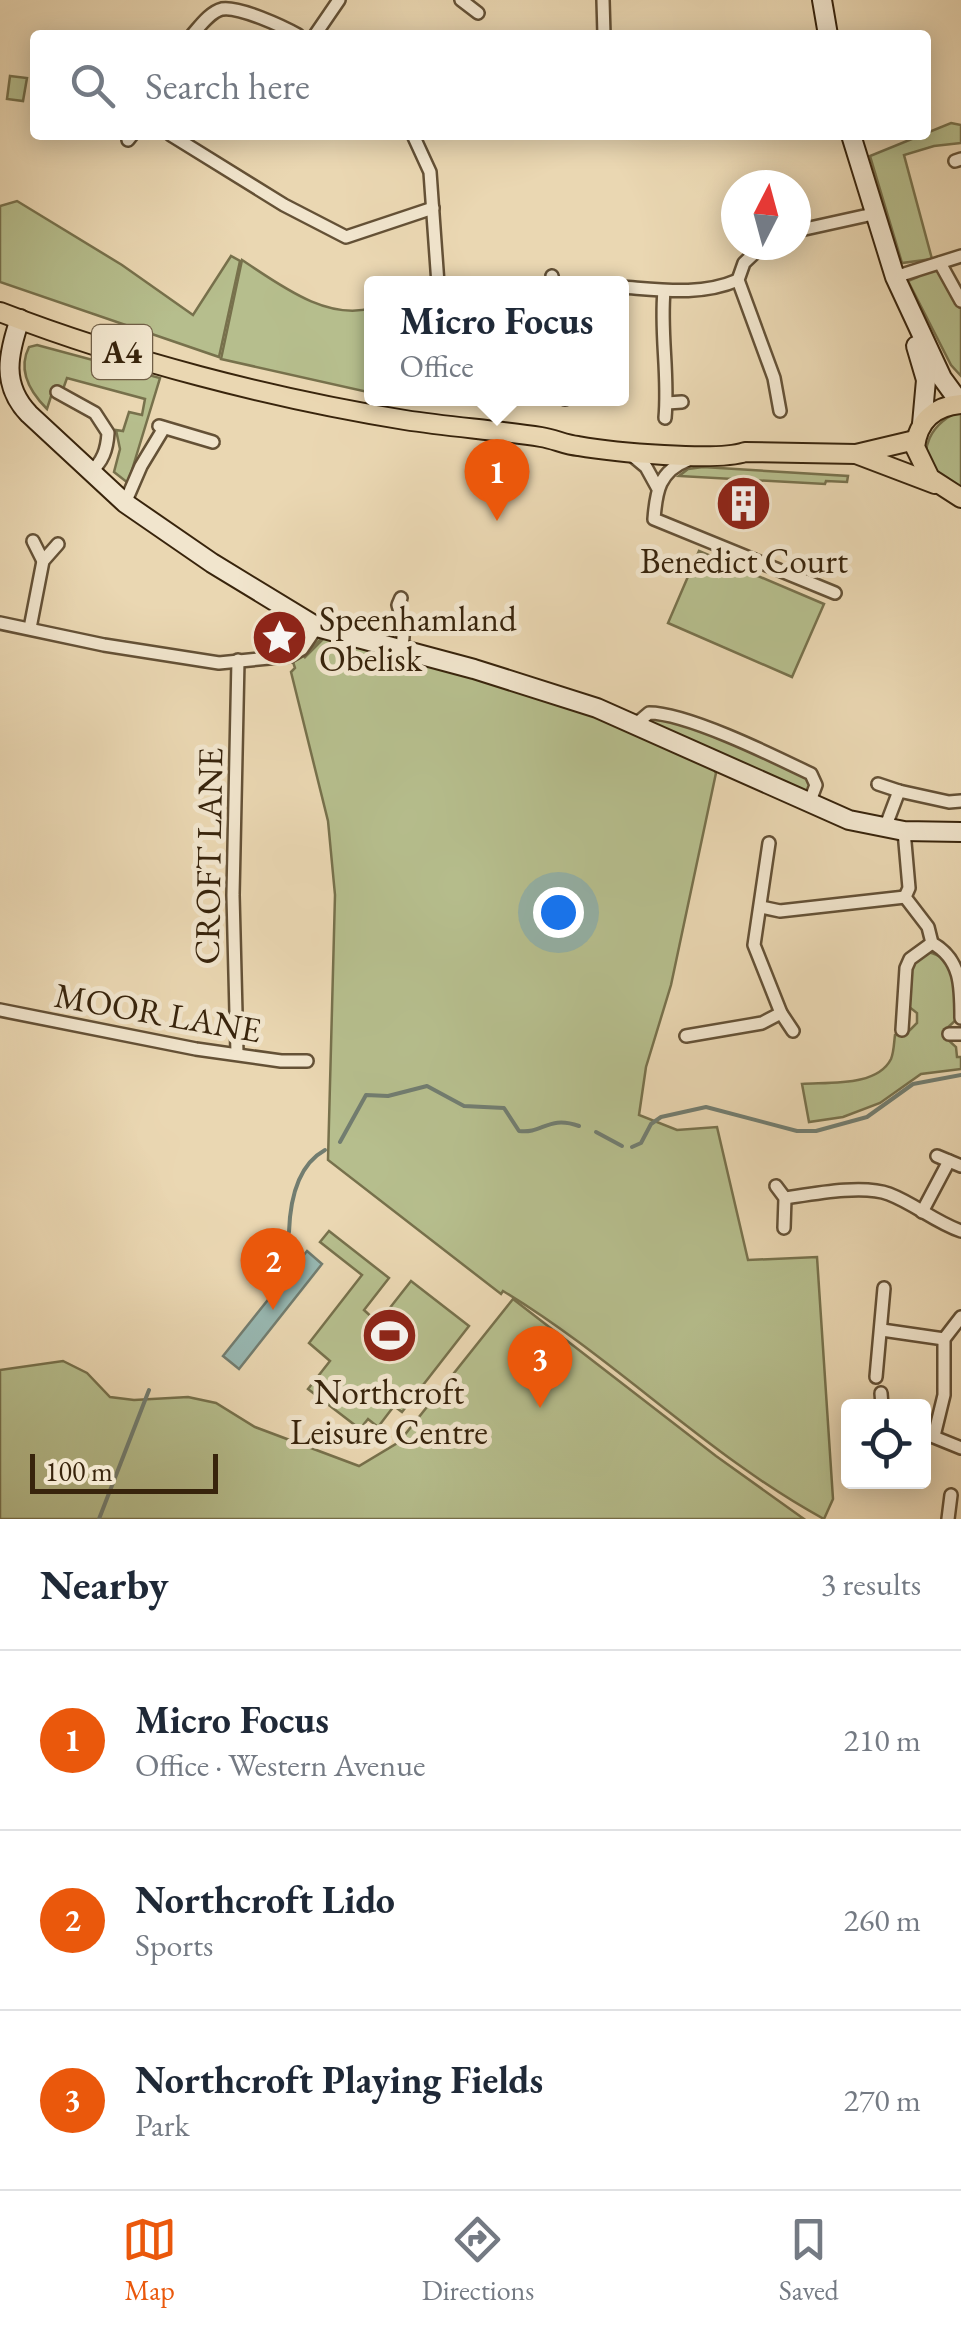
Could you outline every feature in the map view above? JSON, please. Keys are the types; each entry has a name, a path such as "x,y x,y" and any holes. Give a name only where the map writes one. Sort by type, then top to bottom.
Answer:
{"main road":[{"name":"A4","path":"0,312 126,353 311,402 403,420 627,451 733,456 745,452 856,454 936,484 961,498"},
{"name":"A4","path":"856,454 919,432 936,410 961,404"},
{"path":"919,432 916,455 936,484"},
{"name":"A4","path":"547,438 586,436 730,446 745,452"}],"street":[{"path":"318,30 339,0"},
{"path":"460,0 478,13"},
{"path":"603,0 604,30"},
{"path":"822,0 827,30"},
{"path":"196,30 222,9 238,10 286,30"},
{"path":"179,140 346,238 433,208"},
{"path":"414,140 430,172 437,276"},
{"path":"852,140 895,277 942,378 961,404"},
{"path":"811,230 873,214"},
{"path":"895,277 961,256"},
{"path":"746,260 738,280 774,378 780,411"},
{"path":"940,263 961,301"},
{"path":"629,288 696,291 738,280"},
{"path":"664,290 661,324 665,418"},
{"path":"904,298 906,321 926,380 919,432"},
{"path":"20,319 4,365 20,405 124,503 317,627 548,692 636,724 849,820 894,830 961,832"},
{"path":"57,392 95,413 108,433 104,455 90,472"},
{"path":"666,403 682,402"},
{"path":"124,503 162,427 213,442"},
{"path":"627,451 646,467 657,487 654,519 835,594"},
{"path":"657,487 677,464 701,455"},
{"path":"33,541 43,561"},
{"path":"30,628 43,561 58,544"},
{"path":"401,598 398,605 404,624 402,650"},
{"path":"0,622 205,662 290,656 302,649 317,627"},
{"name":"CROFT LANE","path":"237,1052 233,895 238,660"},
{"path":"878,784 949,802 961,801"},
{"path":"899,791 894,830 909,888 906,897"},
{"path":"769,843 760,858 761,907 754,945 792,1032"},
{"path":"761,907 780,911 906,897"},
{"path":"906,897 928,926 932,943"},
{"path":"932,943 944,949 957,965 961,1018"},
{"path":"906,1022 906,968 910,959 932,943"},
{"name":"MOOR LANE","path":"0,1010 121,1036 282,1060 307,1060"},
{"path":"686,1036 722,1037 781,1013"},
{"path":"922,1212 949,1161"},
{"path":"776,1186 784,1198 784,1228"},
{"path":"784,1198 867,1190 890,1194 961,1232"},
{"path":"876,1377 884,1288"},
{"path":"931,1429 944,1395 944,1338 961,1316"},
{"path":"882,1330 944,1338"},
{"path":"881,1392 882,1399"},
{"path":"931,1435 961,1448"},
{"path":"948,1519 951,1494"}],"green space":[{"path":"10,76 27,78 23,101 7,99"},
{"path":"951,123 961,125 961,143 904,155 932,259 902,263 870,156 909,140 931,140 931,131"},
{"path":"17,201 122,265 193,315 231,256 240,261 219,357 0,282 0,206"},
{"path":"242,260 320,305 364,309 364,391 221,359"},
{"path":"938,265 961,305 961,376 951,365 908,281"},
{"path":"37,345 160,378 128,483 114,472 120,449 116,430 123,431 129,412 142,415 145,399 67,378 62,392 53,390 47,409 35,396 25,373 29,347"},
{"path":"961,411 961,488 938,477 930,467 927,448 935,429"},
{"path":"688,469 848,476 847,482 825,484 679,476"},
{"path":"699,551 824,604 792,677 668,623"},
{"path":"326,633 304,658 327,635 471,674 595,714 711,765 716,773 671,985 646,1067 639,1115 677,1130 717,1127 748,1260 817,1257 833,1499 824,1519 741,1466 585,1346 503,1291 501,1294 328,1160 335,895 328,821 291,672 295,668 291,656 313,636"},
{"path":"660,713 811,774 810,800 637,724"},
{"path":"928,952 946,962 954,978 956,1020 946,1029 946,1038 956,1047 957,1057 961,1057 961,1069 921,1074 880,1103 843,1117 809,1122 802,1084 851,1081 875,1074 891,1059 895,1035 905,1035 917,1023 917,1013 908,1006 910,975 915,962"},
{"name":"Northcroft Leisure Centre","path":"329,1231 389,1278 364,1310 378,1323 411,1281 469,1326 402,1412 394,1406 378,1427 368,1419 360,1429 308,1389 330,1361 309,1343 362,1275 320,1242"},
{"path":"513,1299 804,1519 0,1519 0,1370 63,1361 87,1373 110,1397 188,1397 216,1403 255,1427 359,1466 399,1442"}],"water":[{"path":"307,1251 322,1264 239,1369 223,1356"}],"waterway":[{"path":"632,1147 641,1143 651,1124 661,1117 706,1107 797,1131 816,1131 867,1117 913,1084 961,1075"},
{"path":"340,1142 366,1095 388,1096 427,1086 464,1106 504,1108 519,1131 560,1123 579,1126"},
{"path":"596,1132 622,1146"},
{"path":"289,1232 293,1197 301,1175 325,1150"},
{"path":"99,1519 149,1390"}],"place":[{"name":"Benedict Court","path":"744,504"},
{"name":"Micro Focus","path":"497,521"},
{"name":"Speenhamland Obelisk","path":"280,638"},
{"name":"Northcroft Lido","path":"273,1310"},
{"name":"Northcroft Leisure Centre","path":"389,1335"},
{"name":"Northcroft Playing Fields","path":"540,1408"}]}
